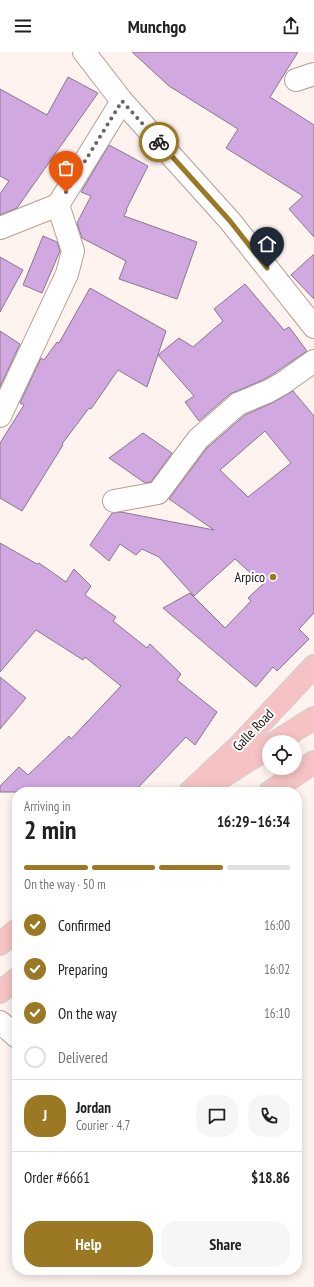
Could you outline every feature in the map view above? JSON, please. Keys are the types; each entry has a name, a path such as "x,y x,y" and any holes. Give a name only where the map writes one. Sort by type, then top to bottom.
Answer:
{"highway":[{"name":"Galle Road","path":"195,787 241,744 314,666"},
{"name":"Galle Road","path":"287,735 314,718"},
{"name":"Galle Road","path":"207,787 262,752"},
{"path":"277,787 314,762"},
{"path":"0,944 12,934"},
{"path":"0,992 12,983"}],"street":[{"path":"84,52 122,101 230,221 314,327"},
{"path":"0,228 58,205 122,101"},
{"path":"0,416 67,274 73,251 58,205"},
{"path":"114,502 158,493 198,439 238,404 269,391 314,361"},
{"path":"0,1022 12,1033"}],"building":[{"path":"132,52 298,52 270,97 314,125 314,237 289,209 303,196 226,148 238,129 169,86"},
{"path":"68,77 98,93 17,208 0,215 0,194 9,181 0,176 0,89 47,115"},
{"path":"109,145 148,166 124,216 197,242 177,299 119,279 126,261 82,238 77,223 91,196 81,192"},
{"path":"43,236 57,242 60,251 42,293 23,285"},
{"path":"314,254 314,299 291,275"},
{"path":"0,257 23,270 0,312"},
{"path":"245,284 284,330 289,327 307,351 263,380 230,394 199,421 185,402 194,396 158,355 179,338 193,347 223,321 214,309"},
{"path":"90,288 166,331 147,387 118,370 91,409 89,408 62,444 63,445 22,511 0,498 0,443 24,405 20,403 41,358 44,360 57,342 59,343"},
{"path":"0,331 20,344 0,387"},
{"path":"293,391 314,416 314,613 299,629 309,639 277,671 273,667 256,687 163,608 190,593 225,628 251,601 248,598 263,584 235,559 194,596 159,557 142,549 136,555 120,544 109,561 90,545 112,513 121,512 214,530 169,499 207,448 245,415 274,402","holes":["265,431 291,463 248,497 220,470"]},
{"path":"143,433 172,453 151,482 145,483 109,458"},
{"path":"0,543 37,564 39,563 66,582 74,569 91,586 85,595 116,617 113,621 147,648 150,644 181,674 177,680 217,712 195,745 186,737 139,787 12,787 12,792 0,792 0,786 19,767 28,775 69,736 71,739 121,686 85,657 83,660 36,630 0,672"},
{"path":"0,677 26,698 0,729"}],"way so far":[{"path":"66,192 122,101 159,142"}],"place":[{"name":"Arpico","path":"273,577"}],"route":[{"path":"159,142 230,221 267,268"}]}
